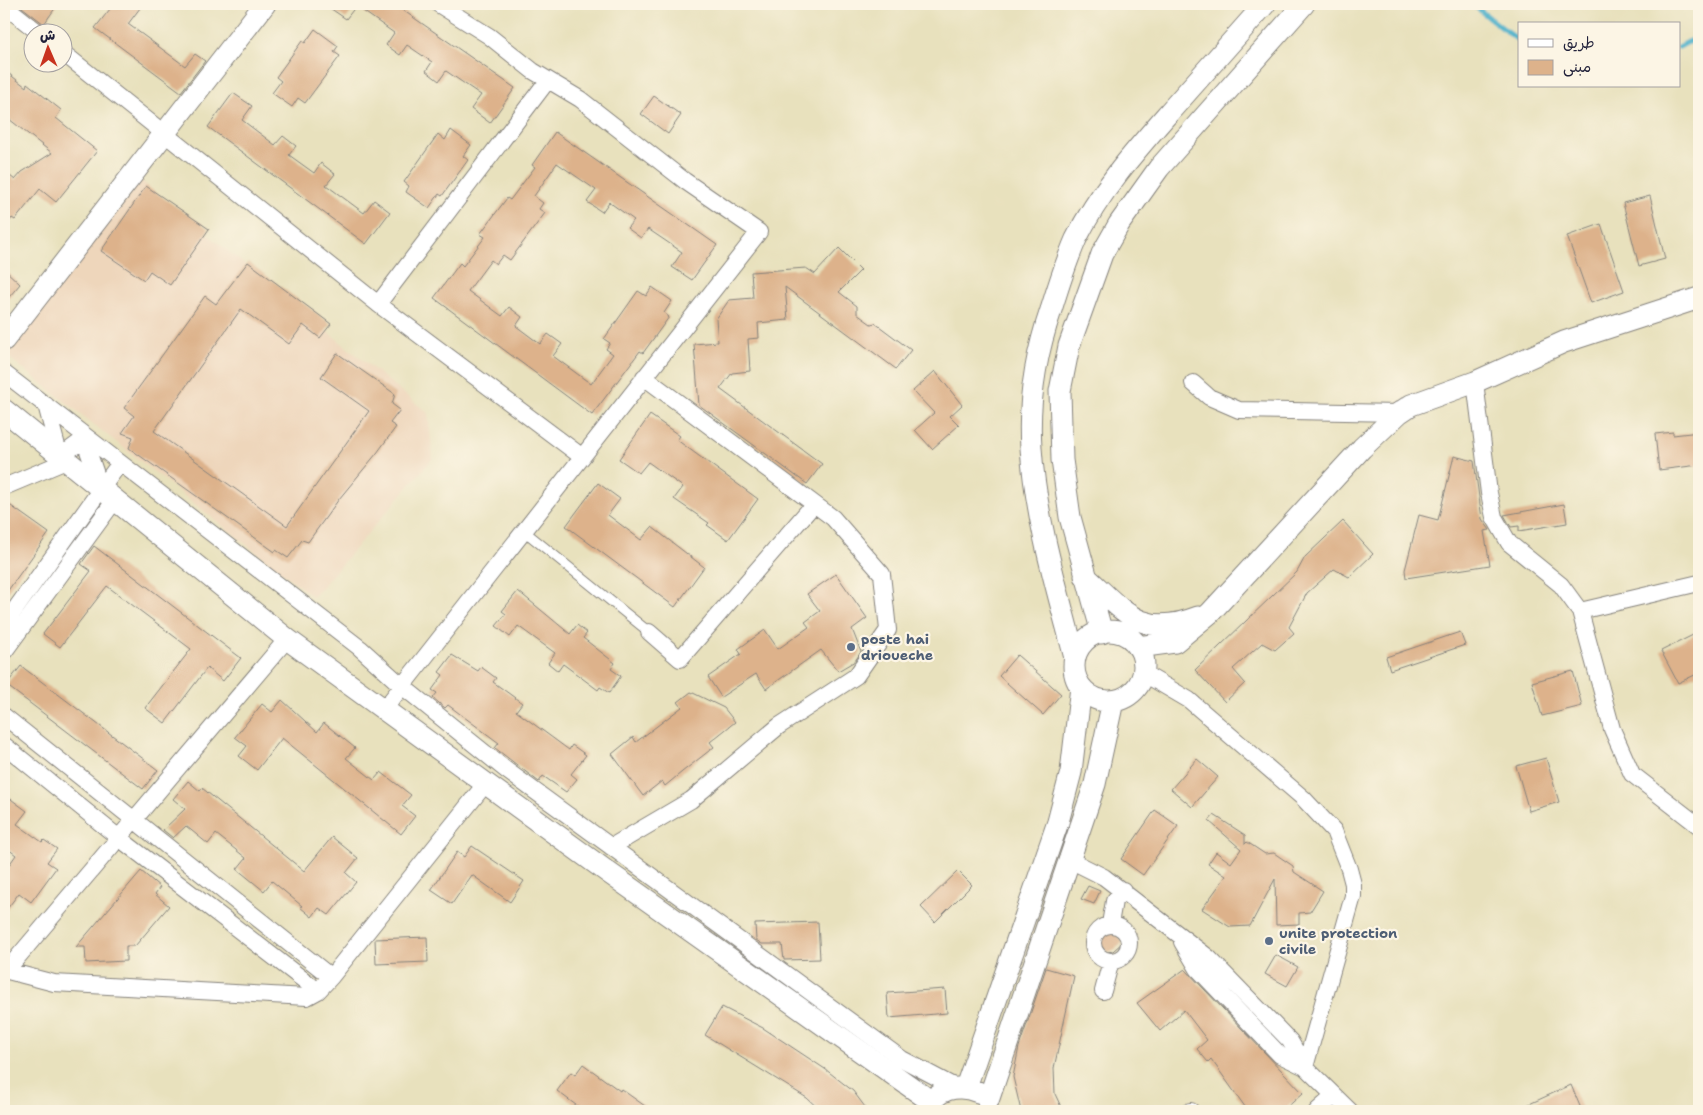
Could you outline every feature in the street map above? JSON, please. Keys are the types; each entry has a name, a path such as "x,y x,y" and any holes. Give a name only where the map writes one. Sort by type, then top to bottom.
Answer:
{"street":[{"path":"4,340 265,4"},
{"path":"385,708 581,456 759,232 685,181 580,99 548,80 489,36 438,4"},
{"path":"1075,658 1087,639 1102,633 1120,634 1130,639 1138,647 1143,658 1143,673 1135,690 1113,701 1104,701 1093,697 1082,687 1074,670 1075,658 1042,525 1031,446 1034,376 1040,342 1076,240 1094,208 1136,151 1265,4"},
{"path":"1102,633 1070,517 1062,460 1060,391 1069,346 1102,254 1119,224 1159,168 1304,4"},
{"path":"4,5 25,22"},
{"path":"72,60 378,304 581,456"},
{"path":"378,304 548,80"},
{"path":"1138,647 1175,642 1210,613 1362,448 1399,413 1425,398 1467,385 1564,342 1699,298"},
{"path":"4,373 360,648 402,686 506,770 902,1059 960,1087 980,1093 991,1106"},
{"path":"611,847 691,800 778,726 856,676 888,630 882,574 833,518 644,377"},
{"path":"1193,383 1209,398 1239,410 1399,413"},
{"path":"1467,385 1494,517 1509,543 1560,585 1580,611 1612,729 1632,774 1699,826"},
{"path":"46,405 63,459"},
{"path":"4,410 288,639 930,1106 942,1092 960,1087"},
{"path":"4,487 63,459 84,439 108,495"},
{"path":"4,652 108,495 120,463"},
{"path":"4,625 108,495"},
{"path":"649,632 680,659 814,504"},
{"path":"1085,576 1123,610 1148,625 1181,624 1210,613"},
{"path":"1580,611 1699,583"},
{"path":"288,639 5,971 54,983 307,997 318,991 331,977 486,783"},
{"path":"1143,673 1189,700 1303,798 1334,831 1349,869 1353,884 1353,896 1305,1068"},
{"path":"960,1087 1058,822 1071,772 1082,687"},
{"path":"991,1106 1095,784 1113,701"},
{"path":"4,716 331,977"},
{"path":"4,745 119,838 318,991"},
{"path":"1070,860 1104,877 1123,890 1177,935 1209,958 1290,1041 1305,1068 1350,1111"},
{"path":"1110,924 1114,901 1123,890"},
{"path":"1110,924 1120,927 1128,936 1129,941 1129,947 1123,957 1111,961 1100,958 1093,947 1094,935 1098,930 1110,924"},
{"path":"1102,991 1111,961"},
{"path":"1317,1111 1334,1096"}],"lane":[{"path":"523,530 649,632"}],"shaded area":[{"path":"139,179 428,413 433,458 313,597 7,356"}],"building":[{"path":"18,4 58,4 45,22 41,22"},
{"path":"114,4 143,4 128,24 185,66 195,54 205,61 181,92 95,28"},
{"path":"324,4 394,4 515,88 490,123 471,109 481,95 446,71 439,81 426,71 432,62 407,45 400,55 386,45 394,33 356,6 346,19"},
{"path":"315,29 338,46 334,52 340,56 305,103 298,98 292,107 272,93 281,81 276,77 302,41 305,43"},
{"path":"4,70 26,87 27,83 61,110 56,118 97,151 56,202 40,189 15,220 12,218 4,228 4,171 15,180 22,172 52,153 4,115"},
{"path":"233,93 252,106 242,120 275,145 283,136 296,146 289,155 314,173 321,163 335,174 326,185 364,213 374,200 390,212 366,244 208,127"},
{"path":"654,96 681,115 668,134 641,114"},
{"path":"451,130 471,145 463,156 468,160 442,196 439,194 429,208 406,192 409,186 404,182 438,134 445,140"},
{"path":"555,132 717,245 692,280 672,267 682,252 648,229 641,238 627,228 634,220 609,202 602,212 587,202 596,190 557,163 534,196 543,203 539,209 545,213 510,260 503,255 496,264 491,260 468,291 502,316 509,307 522,317 516,326 540,344 548,334 562,344 553,356 591,384 613,354 606,349 610,343 604,339 638,291 646,296 652,287 672,301 664,313 669,317 643,353 640,351 592,415 434,298 460,263 463,266 485,237 480,234 507,198 510,200 535,167 532,165"},
{"path":"146,186 209,229 170,285 150,271 144,280 101,251"},
{"path":"1650,196 1665,259 1639,266 1623,203"},
{"path":"1601,224 1624,291 1591,303 1567,236"},
{"path":"839,248 861,270 839,292 857,306 857,314 871,324 875,323 911,350 896,369 785,287 788,320 758,323 759,338 748,339 750,371 732,373 720,389 822,464 807,484 699,405 694,344 718,342 716,319 729,300 753,298 751,272 806,268 815,274"},
{"path":"248,262 331,324 320,338 303,325 289,344 241,309 154,431 287,526 369,411 321,377 337,353 395,394 392,404 400,410 390,423 396,427 377,453 339,499 308,542 302,540 288,558 276,550 275,552 129,448 133,437 122,433 134,416 124,408 205,296 216,304"},
{"path":"4,269 20,284 4,303"},
{"path":"935,371 962,405 950,416 959,425 932,449 915,430 934,413 913,391"},
{"path":"650,415 680,436 677,440 758,499 728,540 707,525 709,523 674,499 683,487 648,462 639,473 619,459"},
{"path":"1673,432 1673,435 1699,432 1699,465 1659,470 1655,434"},
{"path":"1454,456 1474,461 1482,519 1490,530 1484,531 1490,565 1406,578 1405,570 1419,515 1438,520"},
{"path":"598,483 620,499 608,515 641,540 652,527 704,567 675,607 566,526"},
{"path":"4,501 49,533 4,596"},
{"path":"1564,504 1567,523 1519,531 1519,526 1511,527 1504,515"},
{"path":"1343,521 1373,554 1349,577 1334,569 1307,593 1289,627 1294,633 1275,650 1262,643 1233,669 1245,683 1225,702 1195,670 1297,572 1305,557"},
{"path":"94,546 241,658 223,681 207,668 165,723 145,708 191,649 107,586 60,647 43,634 91,571 81,564"},
{"path":"836,574 867,618 852,629 861,652 855,661 838,671 821,650 766,689 756,674 721,697 708,677 741,654 738,649 765,630 778,649 809,627 805,622 820,611 807,594"},
{"path":"518,591 570,634 577,625 587,633 583,638 615,663 611,669 621,676 609,693 600,687 598,690 563,664 558,671 548,663 555,653 518,626 510,637 496,626 506,614 502,611"},
{"path":"1460,632 1465,645 1390,670 1386,657"},
{"path":"1699,632 1699,673 1678,683 1661,651"},
{"path":"452,655 478,671 481,667 496,678 493,682 522,703 516,711 569,750 572,745 586,755 571,774 577,779 566,792 543,776 539,782 495,748 499,743 448,705 445,708 433,698 437,693 432,690 443,675 439,672"},
{"path":"1017,655 1061,694 1043,715 999,676"},
{"path":"21,666 158,770 143,789 6,685"},
{"path":"1573,671 1582,706 1542,716 1532,682"},
{"path":"691,692 724,708 735,722 710,742 714,747 665,786 662,781 643,796 612,754 633,737 636,742 682,707 678,702"},
{"path":"282,700 317,732 324,723 355,748 346,758 374,780 381,772 411,795 402,806 415,816 401,834 282,738 257,770 239,756 247,746 235,737 262,704 272,712"},
{"path":"1546,758 1559,802 1529,811 1516,766"},
{"path":"1197,759 1218,777 1192,807 1171,789"},
{"path":"188,781 200,791 202,788 304,871 332,837 358,858 346,873 356,882 329,915 319,908 312,917 272,881 264,891 237,869 246,858 216,834 208,844 186,826 173,838 163,830 185,809 173,799"},
{"path":"4,794 27,811 17,824 42,842 44,840 57,849 47,862 56,868 31,902 19,893 4,913 4,872 16,855 4,846"},
{"path":"1155,810 1178,826 1143,875 1121,859"},
{"path":"1214,815 1245,835 1245,844 1247,842 1265,854 1274,853 1293,866 1294,872 1323,891 1310,912 1299,913 1299,924 1276,925 1275,879 1250,926 1230,927 1202,909 1226,876 1208,864 1216,852 1231,863 1241,849 1209,821"},
{"path":"472,846 524,881 510,902 472,875 452,904 431,890 457,852 464,857"},
{"path":"141,871 160,887 155,894 169,906 135,946 126,946 126,961 86,963 85,947 76,947"},
{"path":"958,871 972,885 935,922 921,907"},
{"path":"1088,886 1100,891 1094,904 1081,899"},
{"path":"818,922 820,959 784,960 782,944 762,944 756,940 755,924"},
{"path":"1107,933 1114,933 1123,942 1113,951 1107,952 1097,942"},
{"path":"427,937 428,962 376,964 375,939"},
{"path":"1276,955 1298,967 1287,986 1265,974"},
{"path":"1046,968 1074,976 1054,1068 1055,1094 1063,1111 1021,1111 1013,1077 1019,1047"},
{"path":"1185,969 1303,1093 1283,1111 1248,1111 1211,1059 1208,1062 1197,1049 1207,1040 1184,1010 1160,1031 1137,1003"},
{"path":"945,989 947,1013 889,1018 887,993"},
{"path":"722,1007 763,1028 825,1069 853,1091 868,1111 821,1111 807,1098 705,1035"},
{"path":"583,1064 652,1111 584,1111 557,1091 571,1072 575,1075"},
{"path":"1571,1085 1582,1111 1514,1111"}],"waterway":[{"path":"1472,4 1518,40"},
{"path":"1680,46 1699,36"}],"place":[{"name":"poste hai drioueche","path":"851,647"},
{"name":"unite protection civile","path":"1269,941"}]}
